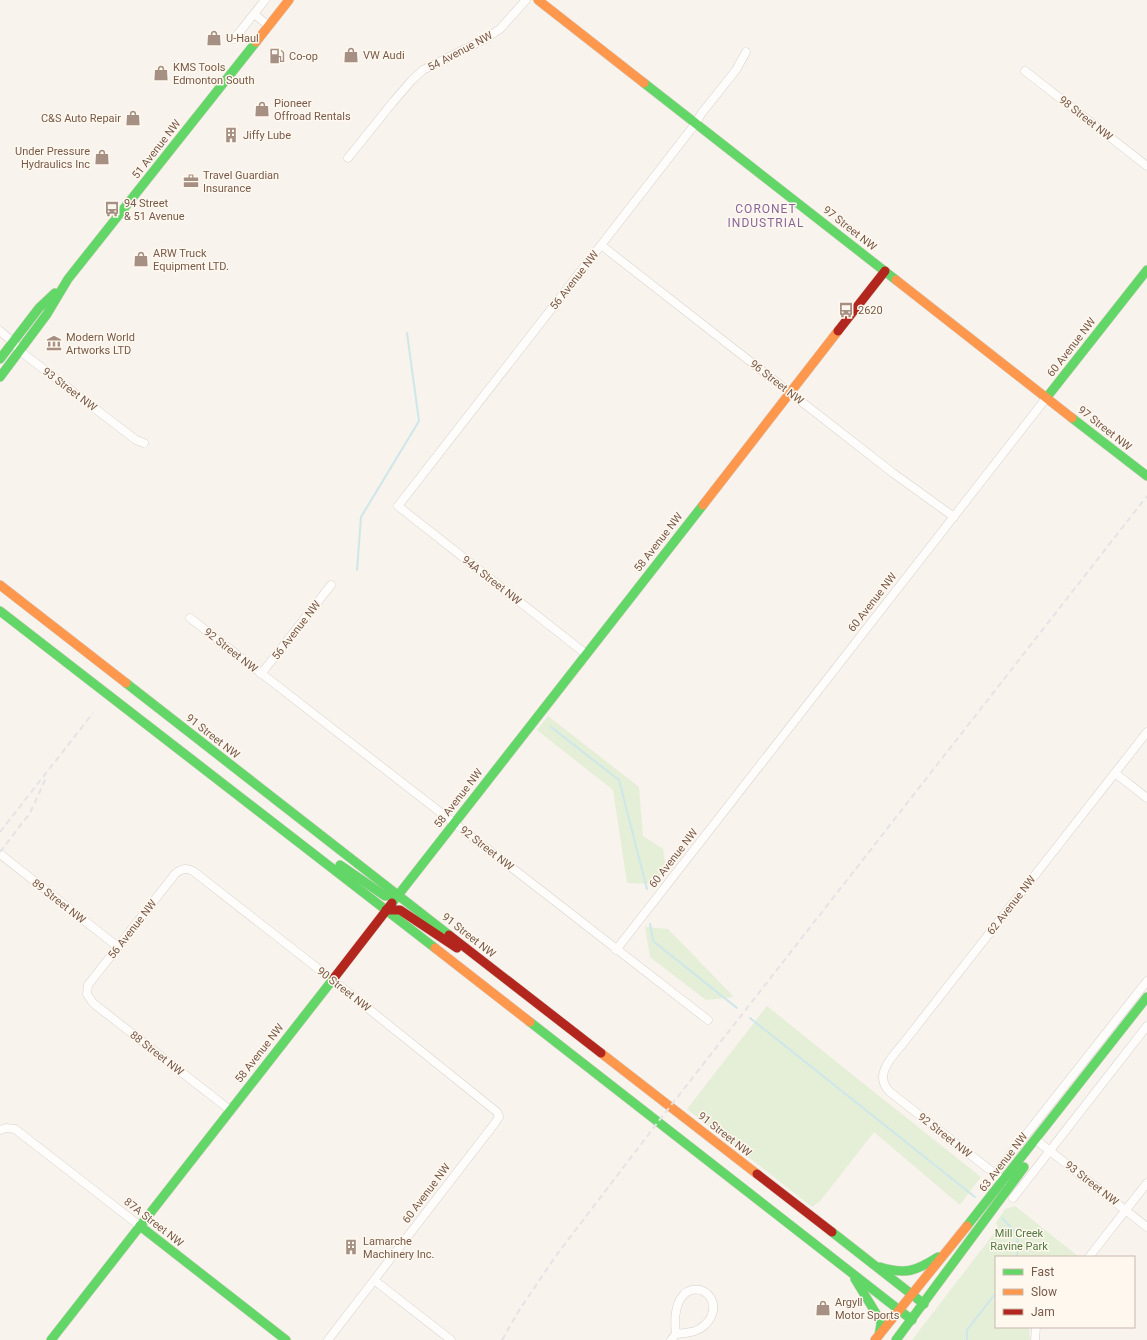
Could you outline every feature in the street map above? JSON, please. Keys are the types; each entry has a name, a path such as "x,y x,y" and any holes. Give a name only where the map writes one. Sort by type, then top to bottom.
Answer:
{"main road":[{"name":"51 Avenue NW","path":"0,377 47,314 62,288 289,0"},
{"name":"97 Street NW","path":"538,0 1147,476"},
{"name":"60 Avenue NW","path":"1047,397 1147,270"},
{"name":"58 Avenue NW","path":"51,1340 885,271"},
{"name":"51 Avenue NW","path":"0,359 39,308 62,288"},
{"name":"91 Street NW","path":"0,585 924,1304"},
{"path":"0,611 299,841 912,1320"},
{"path":"299,841 316,848 385,896 398,895"},
{"path":"386,910 400,910 448,944 493,969"},
{"name":"63 Avenue NW","path":"1039,1142 1147,997"},
{"name":"63 Avenue NW","path":"877,1338 911,1294 1007,1183 1147,1008"},
{"name":"63 Avenue NW","path":"896,1340 924,1304 1007,1183"},
{"name":"87A Street NW","path":"140,1226 286,1340"},
{"path":"872,1263 890,1270 907,1273 916,1271 938,1257 944,1256"},
{"path":"851,1272 880,1320 881,1324 877,1338"}],"street":[{"path":"234,39 265,0"},
{"name":"54 Avenue NW","path":"348,158 393,102 423,70 485,39 500,29 526,0"},
{"path":"254,14 269,26"},
{"name":"56 Avenue NW","path":"398,506 696,123 701,114 736,70 746,52"},
{"name":"98 Street NW","path":"1025,71 1147,166"},
{"name":"96 Street NW","path":"601,245 893,473 937,506 954,516"},
{"name":"93 Street NW","path":"0,331 13,342 20,351 130,435 144,443"},
{"name":"60 Avenue NW","path":"616,950 1047,397"},
{"name":"94A Street NW","path":"398,506 586,654"},
{"name":"56 Avenue NW","path":"261,674 331,585"},
{"name":"92 Street NW","path":"190,618 708,1020"},
{"name":"62 Avenue NW","path":"883,1082 883,1072 886,1066 1147,732"},
{"path":"1114,773 1147,798"},
{"name":"89 Street NW","path":"0,854 118,947"},
{"name":"56 Avenue NW","path":"87,994 88,985 175,874 184,868"},
{"name":"90 Street NW","path":"184,868 193,871 332,979 497,1112 499,1117"},
{"name":"63 Avenue NW","path":"995,1174 1147,981"},
{"name":"88 Street NW","path":"87,994 93,1003 230,1110"},
{"path":"1013,1198 1147,1026"},
{"name":"92 Street NW","path":"883,1082 890,1092 1007,1183"},
{"name":"60 Avenue NW","path":"328,1340 499,1117"},
{"name":"87A Street NW","path":"3,1129 10,1127 18,1131 140,1226"},
{"name":"93 Street NW","path":"1039,1142 1147,1227"},
{"path":"1090,1256 1147,1183"},
{"path":"374,1280 452,1340"},
{"path":"695,1289 704,1291 713,1302 714,1308 710,1319 704,1326 695,1331 674,1337 676,1311 681,1296 688,1290 695,1289"},
{"path":"1035,1339 1036,1328"}],"green space":[{"path":"548,716 639,787 643,836 663,849 666,869 651,884 627,883 613,790 537,730"},
{"path":"645,927 668,929 734,997 706,1000 650,957"},
{"path":"767,1006 981,1177 960,1205 874,1132 821,1200 812,1207 687,1109"},
{"name":"Mill Creek Ravine Park","path":"1015,1206 1078,1256 995,1256 995,1328 1029,1328 1030,1340 912,1340 998,1228 996,1223 1005,1209"}],"waterway":[{"path":"357,570 361,517 419,421 407,333"},
{"path":"551,727 619,780 647,889"},
{"path":"650,924 653,941 737,1008"},
{"path":"750,1018 975,1197"},
{"path":"1002,1218 1018,1235 1017,1256"},
{"path":"967,1340 967,1330 995,1294"}],"railway":[{"path":"502,1340 518,1312 555,1257 658,1122 1147,496"},
{"path":"0,832 93,713"},
{"path":"0,852 30,813 46,778"}],"traffic: fast":[{"path":"0,377 47,314 68,279 256,42"},
{"path":"644,83 896,280"},
{"path":"1047,397 1147,270"},
{"path":"0,359 39,308 55,293"},
{"path":"1072,418 1147,476"},
{"path":"392,903 703,505"},
{"path":"0,611 435,948"},
{"path":"126,683 449,935"},
{"path":"340,865 385,896 398,895"},
{"path":"51,1340 334,978"},
{"path":"967,1226 1147,997"},
{"path":"530,1022 912,1320"},
{"path":"896,1340 1024,1167"},
{"path":"140,1226 286,1340"},
{"path":"832,1232 924,1304"},
{"path":"880,1267 897,1271 910,1270 923,1266 938,1257"},
{"path":"855,1279 880,1320 881,1324 879,1335"}],"traffic: slow":[{"path":"256,42 289,0"},
{"path":"538,0 644,83"},
{"path":"896,280 1072,418"},
{"path":"703,505 838,331"},
{"path":"0,585 126,683"},
{"path":"435,948 530,1022"},
{"path":"601,1053 757,1174"},
{"path":"875,1340 967,1226"}],"traffic: jam":[{"path":"838,331 885,271"},
{"path":"334,978 392,903"},
{"path":"386,910 400,910 457,948"},
{"path":"449,935 601,1053"},
{"path":"757,1174 832,1232"}],"place":[{"name":"U-Haul","path":"214,38"},
{"name":"VW Audi","path":"351,55"},
{"name":"Co-op","path":"277,56"},
{"name":"KMS Tools Edmonton South","path":"161,73"},
{"name":"Pioneer Offroad Rentals","path":"262,109"},
{"name":"C&S Auto Repair","path":"133,118"},
{"name":"Jiffy Lube","path":"231,135"},
{"name":"Under Pressure Hydraulics Inc","path":"102,157"},
{"name":"Travel Guardian Insurance","path":"191,181"},
{"name":"94 Street & 51 Avenue","path":"112,209"},
{"name":"ARW Truck Equipment LTD.","path":"141,259"},
{"name":"2620","path":"846,310"},
{"name":"Modern World Artworks LTD","path":"54,343"},
{"name":"Lamarche Machinery Inc.","path":"351,1247"},
{"name":"Argyll Motor Sports","path":"823,1308"}],"district":[{"name":"CORONET INDUSTRIAL","path":"766,216"}]}
